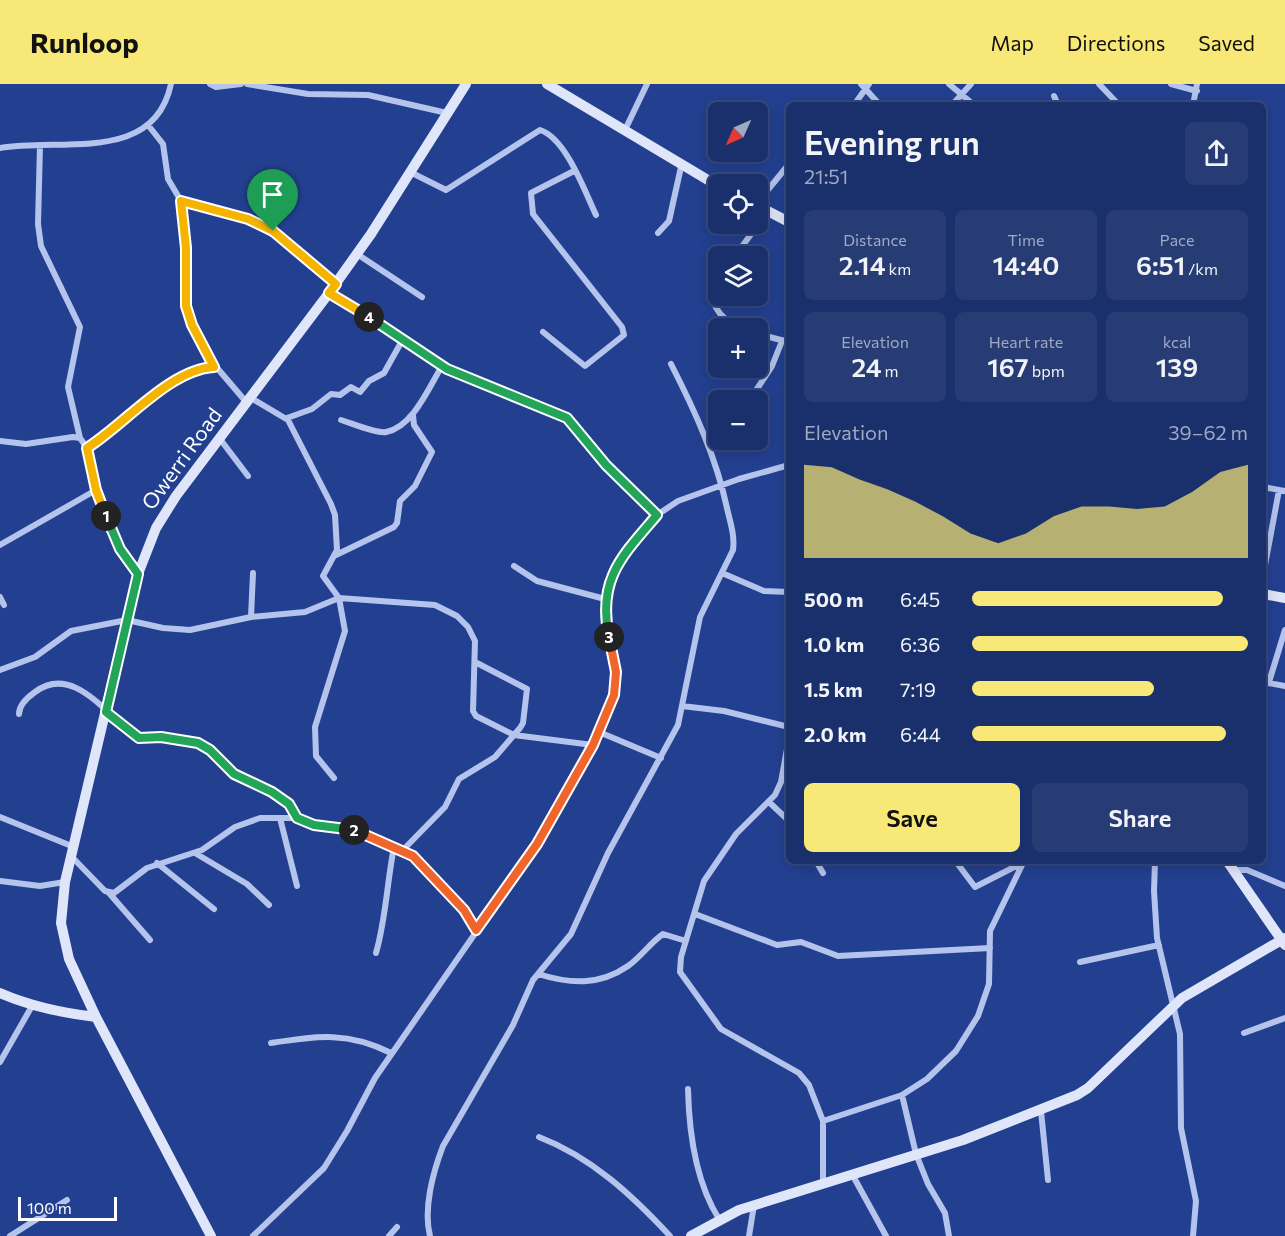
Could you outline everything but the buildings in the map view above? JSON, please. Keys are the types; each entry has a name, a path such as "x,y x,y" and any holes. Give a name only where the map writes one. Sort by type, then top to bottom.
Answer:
{"main road":[{"name":"Owerri Road","path":"210,1236 96,1017 64,942 61,923 65,882 138,574 165,513 357,254 466,84"},
{"path":"547,84 708,181"},
{"path":"768,211 786,220"},
{"path":"1266,595 1285,598"},
{"path":"691,1236 719,1220 754,1205 916,1154 1041,1111 1088,1088 1174,1004 1214,978 1284,941 1230,865"},
{"path":"0,993 33,1006 63,1014 96,1017"}],"street":[{"path":"0,148 106,143 148,125 161,112 171,84"},
{"path":"210,84 216,87 241,84"},
{"path":"247,84 308,94 368,95 447,113"},
{"path":"625,130 647,84"},
{"path":"861,84 868,87 878,102"},
{"path":"949,84 971,102"},
{"path":"955,102 971,84"},
{"path":"1099,84 1116,102"},
{"path":"1171,84 1197,87 1194,102"},
{"path":"856,102 868,87"},
{"path":"1054,96 1057,102"},
{"path":"148,125 163,144 168,178 181,201 186,248 186,306 192,325 214,367 249,400 287,418 335,515 337,550 323,576 339,598 345,632 315,727 314,747 316,756 334,778"},
{"path":"410,172 446,190 540,130 546,132 564,150 596,215"},
{"path":"40,145 38,224 41,246 80,327 68,387 80,438 87,448 96,490 120,549 138,574"},
{"path":"658,233 669,221 681,166"},
{"path":"768,191 786,168"},
{"path":"543,332 585,366 624,335 622,327 533,214 531,193 574,171"},
{"path":"181,201 258,222 272,230 333,288 442,366 567,418 606,465 657,515"},
{"path":"357,254 422,297"},
{"path":"756,390 786,341 768,336"},
{"path":"287,418 306,412 331,394 340,395 351,387 360,392 369,381 384,373 403,339"},
{"path":"430,1236 428,1211 437,1162 443,1146 513,1025 538,974 571,934 608,853 678,725 700,617 733,550 734,539 724,486 705,436 671,364"},
{"path":"341,420 386,433 413,415 442,366"},
{"path":"87,448 172,384 193,371 214,367"},
{"path":"334,556 394,527 397,523 400,501 415,486 432,452 414,424 413,415"},
{"path":"0,441 26,444 80,438"},
{"path":"220,439 248,476"},
{"path":"253,1236 324,1168 391,1053 537,844 593,745 614,695 616,672 605,617 605,599 616,567 657,515 678,501 739,479 786,466"},
{"path":"1266,488 1282,491 1266,563"},
{"path":"0,545 96,490"},
{"path":"514,566 537,581 605,599"},
{"path":"251,617 253,573"},
{"path":"722,573 764,591 786,592"},
{"path":"0,597 4,605"},
{"path":"0,670 35,657 71,631 127,620 163,628 190,630 251,617 305,612 339,598 411,602 447,610 457,616 473,634 475,662 473,711 482,720 514,735 593,745"},
{"path":"1285,630 1266,682 1285,686"},
{"path":"403,850 445,807 462,775 495,757 523,723 527,689 475,662"},
{"path":"19,714 23,703 36,691 50,685 65,683 99,701 106,712 139,738 161,737 198,743 210,750 234,774 289,804 297,818"},
{"path":"682,706 724,711 786,726"},
{"path":"599,732 661,758"},
{"path":"786,757 782,782 769,802 744,824 712,867 704,882 681,957 680,972 714,1021 735,1039 799,1073 810,1085 822,1121 823,1182"},
{"path":"769,802 786,818"},
{"path":"0,817 73,852 150,940"},
{"path":"109,893 114,893 157,863 195,853 241,825 260,818 297,818 314,825 351,830 403,850 432,874 464,910 476,930"},
{"path":"280,818 297,886"},
{"path":"376,953 386,910 394,847"},
{"path":"195,853 247,884 269,905"},
{"path":"157,863 214,909"},
{"path":"818,864 823,873"},
{"path":"958,864 975,887 1020,864"},
{"path":"822,1121 902,1095 927,1079 956,1051 978,1016 990,984 990,931 1023,864"},
{"path":"1155,864 1154,891 1159,945 1180,1034 1181,1128 1196,1201 1193,1236"},
{"path":"1230,865 1285,886"},
{"path":"0,881 40,886 65,882"},
{"path":"695,914 777,945 801,942 838,956 990,948"},
{"path":"538,974 576,983 590,982 628,966 663,934 686,941"},
{"path":"1080,962 1159,945"},
{"path":"0,1062 33,1006"},
{"path":"1244,1033 1285,1018"},
{"path":"271,1043 322,1035 353,1038 391,1053"},
{"path":"688,1089 688,1121 704,1192 719,1220"},
{"path":"902,1095 916,1154 928,1184 945,1213 949,1236"},
{"path":"1041,1111 1048,1180"},
{"path":"539,1137 581,1155 653,1218 670,1236"},
{"path":"852,1173 886,1236"},
{"path":"10,1236 68,1200"},
{"path":"749,1236 754,1205"},
{"path":"389,1236 397,1227"}],"route":[{"path":"181,201 258,222 273,231 336,284 329,293 379,323 447,369 567,418 606,465 657,515 616,567 608,587 605,617 616,672 614,695 599,732 537,844 476,930 464,910 432,874 403,850 358,832 314,825 297,818 289,804 272,792 234,774 210,750 198,743 161,737 147,740 139,738 106,712 138,574 120,549 96,490 87,448 172,384 193,371 214,367 192,325 184,296 186,248 181,201"}]}
